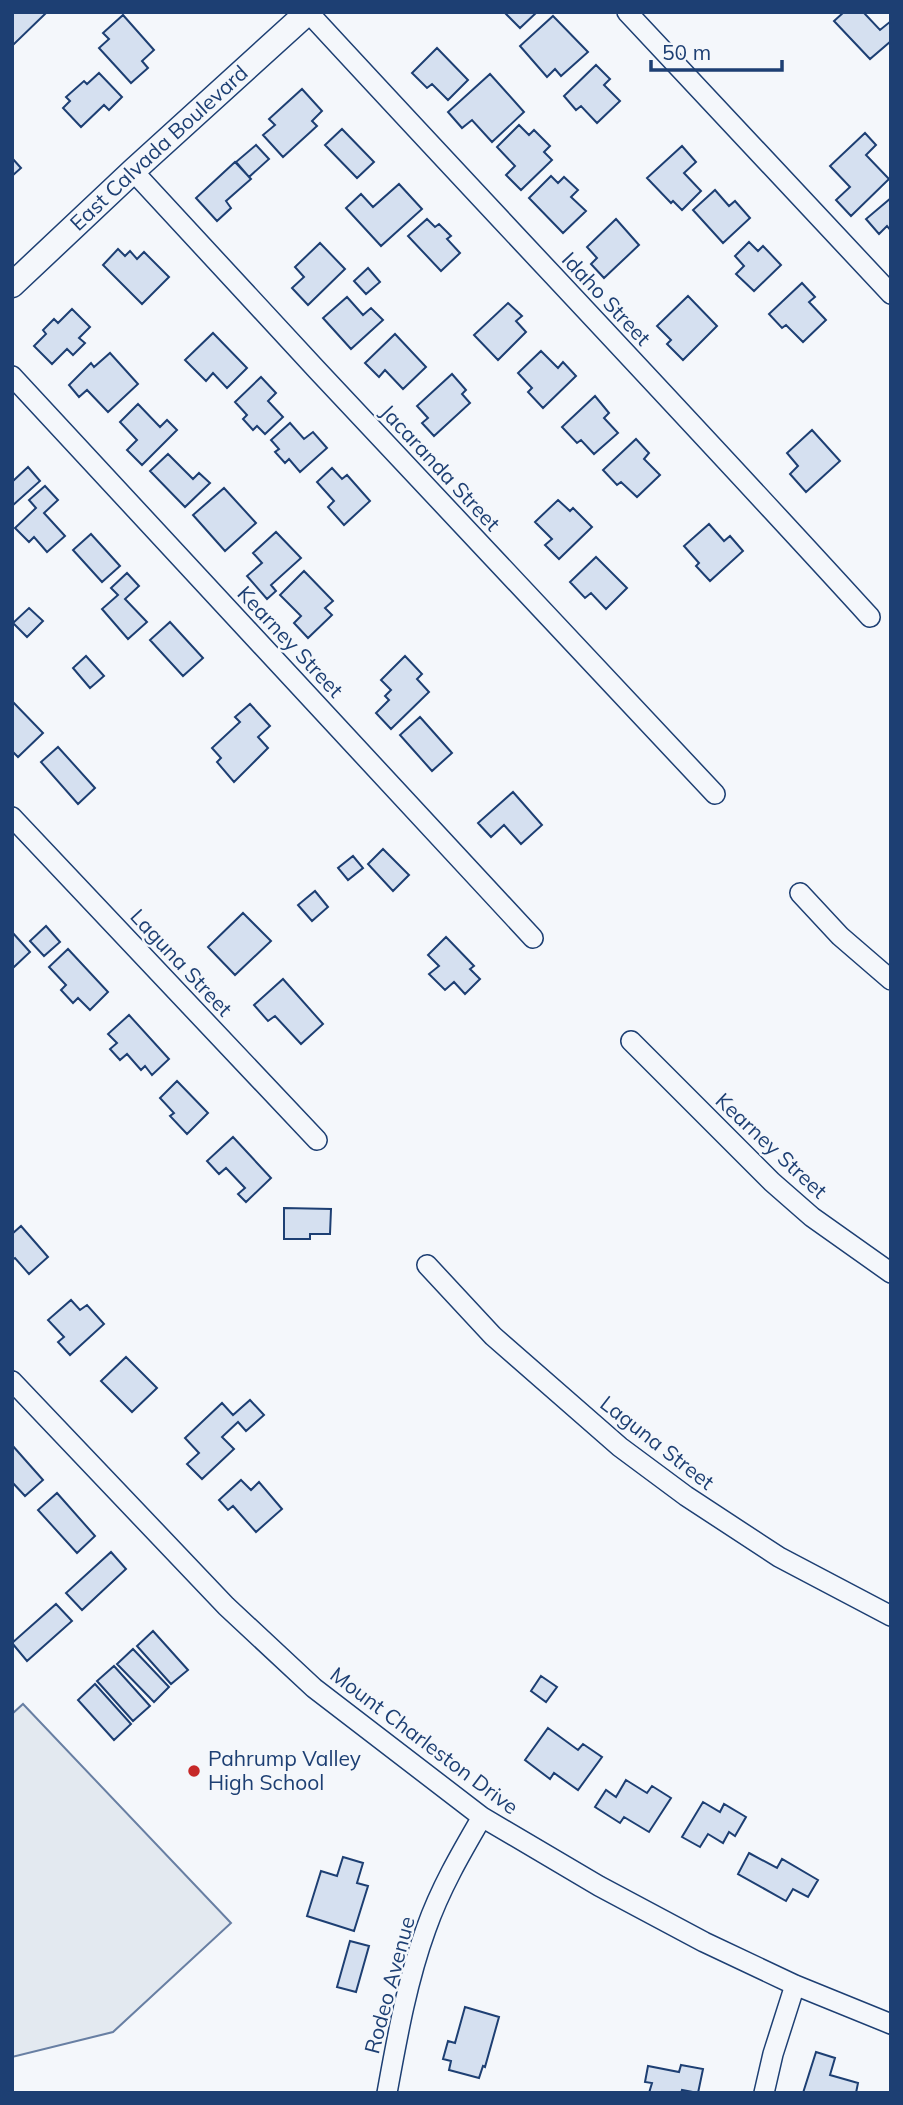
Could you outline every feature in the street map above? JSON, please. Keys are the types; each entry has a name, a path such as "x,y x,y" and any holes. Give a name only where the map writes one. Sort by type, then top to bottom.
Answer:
{"main road":[{"name":"East Calvada Boulevard","path":"12,285 308,12"}],"street":[{"name":"Idaho Street","path":"308,12 870,617"},
{"path":"627,12 891,294"},
{"name":"Jacaranda Street","path":"133,171 326,381 715,794"},
{"name":"Kearney Street","path":"12,376 534,938"},
{"name":"Laguna Street","path":"12,817 317,1140"},
{"path":"800,893 840,936 891,980"},
{"name":"Kearney Street","path":"631,1041 772,1182 812,1217 891,1273"},
{"name":"Laguna Street","path":"427,1265 493,1336 620,1447 686,1496 779,1557 891,1616"},
{"name":"Mount Charleston Drive","path":"12,1381 226,1606 314,1688 482,1817 599,1886 704,1942 795,1985 891,2024"},
{"name":"Rodeo Avenue","path":"387,2093 402,2011 425,1929 453,1867 482,1817"},
{"path":"764,2093 773,2054 795,1985"}],"shaded area":[{"path":"23,1704 231,1923 113,2032 12,2057 12,1714"}],"building":[{"path":"12,12 45,14 12,46"},
{"path":"504,12 537,12 520,28"},
{"path":"844,12 867,12 865,14 880,30 891,21 891,41 870,59 834,21"},
{"path":"123,15 154,50 142,61 148,68 131,83 99,48 109,39 103,33"},
{"path":"553,16 588,52 561,76 555,69 547,77 520,46"},
{"path":"437,48 468,80 448,100 432,84 427,88 412,73"},
{"path":"596,65 610,79 604,85 620,101 597,123 581,106 576,110 564,96"},
{"path":"99,73 122,97 109,110 104,105 81,127 63,108 70,101 66,97 84,81 87,84"},
{"path":"490,74 524,112 492,142 472,120 462,128 448,112"},
{"path":"302,89 322,111 312,121 317,126 283,157 263,135 275,125 269,119"},
{"path":"519,125 529,135 534,130 550,146 544,152 552,160 521,190 506,175 515,166 497,147"},
{"path":"342,129 374,162 357,178 325,145"},
{"path":"865,133 876,145 866,155 889,179 851,216 836,200 850,187 830,166"},
{"path":"256,145 269,159 249,177 236,162"},
{"path":"682,146 696,162 684,173 701,191 682,210 673,201 671,203 647,178"},
{"path":"12,158 21,168 12,176"},
{"path":"235,162 251,179 226,201 231,208 217,221 196,198"},
{"path":"551,176 558,183 564,177 578,190 571,197 586,211 563,233 529,198"},
{"path":"399,184 422,209 381,246 346,208 361,194 373,207"},
{"path":"715,190 729,206 735,201 750,218 723,243 693,210"},
{"path":"891,198 891,231 887,226 879,234 866,219"},
{"path":"427,219 435,227 439,224 451,236 447,239 460,253 441,271 408,236"},
{"path":"616,219 639,245 604,278 591,264 597,258 587,247"},
{"path":"749,242 758,251 763,246 781,265 754,291 736,274 744,266 735,256"},
{"path":"320,243 345,269 308,305 292,288 304,277 295,267"},
{"path":"118,249 125,256 130,251 137,259 144,252 169,277 142,304 103,265"},
{"path":"368,268 380,282 366,294 354,281"},
{"path":"802,283 815,297 809,302 826,320 803,342 786,325 782,328 769,314"},
{"path":"688,296 717,326 683,360 667,344 671,340 657,326"},
{"path":"347,297 363,315 371,308 383,320 351,349 323,318"},
{"path":"508,303 522,316 516,321 526,332 498,360 474,335"},
{"path":"72,309 90,327 79,338 85,343 73,355 67,349 52,364 34,346 46,334 43,330 54,319 58,323"},
{"path":"213,333 247,368 227,388 213,373 206,381 185,360"},
{"path":"395,334 426,367 403,389 385,370 379,377 365,363"},
{"path":"541,351 558,368 563,362 576,376 543,408 528,392 532,388 518,373"},
{"path":"110,353 138,384 108,412 87,390 79,397 69,385 91,363 94,367"},
{"path":"452,374 466,390 462,394 470,403 434,436 422,423 428,418 417,406"},
{"path":"261,377 276,393 268,401 283,417 265,434 257,426 253,430 243,419 247,415 235,402"},
{"path":"595,396 609,413 604,418 618,433 594,454 581,440 577,443 562,427"},
{"path":"138,404 160,427 167,420 177,430 142,465 127,450 137,440 120,422"},
{"path":"290,423 304,439 313,432 327,448 300,472 289,459 285,463 275,452 279,449 271,440"},
{"path":"812,430 840,461 806,492 790,474 798,466 787,453"},
{"path":"636,439 649,453 644,459 660,475 637,497 621,482 617,485 603,470"},
{"path":"168,454 193,479 199,473 210,483 185,507 150,471"},
{"path":"28,467 40,481 12,506 12,478 14,480"},
{"path":"332,468 342,479 347,475 370,501 344,525 328,507 334,501 317,482"},
{"path":"45,486 58,500 44,513 65,536 47,552 34,537 29,542 15,528 36,508 29,500"},
{"path":"224,488 256,523 225,551 193,515"},
{"path":"558,500 570,511 573,508 592,527 559,559 545,545 552,539 535,522"},
{"path":"709,524 724,541 730,536 743,551 710,581 696,566 699,563 684,546"},
{"path":"276,532 301,558 271,585 276,591 267,599 247,576 262,563 253,553"},
{"path":"91,534 120,566 102,582 73,550"},
{"path":"596,557 627,588 606,609 591,593 585,598 570,582"},
{"path":"304,571 333,601 325,608 332,615 308,638 294,623 301,616 280,595"},
{"path":"127,573 139,586 125,599 147,622 128,639 102,609 118,595 111,588"},
{"path":"29,608 43,621 27,637 13,623"},
{"path":"170,622 203,658 183,676 150,640"},
{"path":"86,656 104,676 90,688 73,668"},
{"path":"405,656 422,674 417,679 429,692 391,729 376,713 389,700 385,696 391,690 381,680"},
{"path":"12,701 43,733 18,757 12,751"},
{"path":"250,704 270,726 258,737 268,748 234,782 217,762 221,758 212,748 240,722 235,717"},
{"path":"420,717 452,753 432,771 400,735"},
{"path":"58,747 95,788 78,804 41,762"},
{"path":"513,792 542,825 521,844 504,825 491,837 478,823"},
{"path":"383,849 409,875 393,891 368,864"},
{"path":"353,856 363,868 348,880 338,868"},
{"path":"315,891 328,907 312,921 298,905"},
{"path":"243,913 271,941 235,975 208,947"},
{"path":"46,926 60,942 44,956 30,941"},
{"path":"12,932 30,952 14,967 12,966"},
{"path":"446,937 474,966 470,969 480,979 465,994 454,982 445,990 429,974 439,966 428,955"},
{"path":"68,949 108,992 90,1010 78,998 73,1003 61,990 66,985 49,967"},
{"path":"283,979 323,1024 301,1044 275,1016 268,1021 254,1005"},
{"path":"129,1015 169,1059 152,1075 145,1066 141,1070 127,1054 120,1060 110,1049 117,1043 108,1034"},
{"path":"177,1081 208,1113 187,1134 170,1116 174,1113 160,1098"},
{"path":"233,1137 271,1178 246,1202 238,1194 245,1188 226,1168 219,1174 207,1161"},
{"path":"284,1208 331,1209 330,1234 310,1234 310,1239 284,1239"},
{"path":"21,1226 48,1257 29,1274 15,1258 12,1260 12,1234"},
{"path":"71,1300 80,1310 87,1305 104,1324 70,1355 58,1342 64,1337 48,1320"},
{"path":"126,1357 157,1388 132,1412 101,1381"},
{"path":"250,1400 264,1415 246,1431 238,1422 222,1437 234,1449 202,1479 187,1464 199,1453 185,1438 222,1403 233,1415"},
{"path":"12,1445 43,1480 25,1496 12,1482"},
{"path":"241,1480 251,1490 259,1482 282,1509 256,1532 233,1506 228,1510 219,1500"},
{"path":"57,1493 95,1536 77,1553 38,1510"},
{"path":"111,1552 126,1569 82,1610 66,1593"},
{"path":"56,1604 72,1621 27,1661 12,1643"},
{"path":"153,1631 188,1670 171,1684 137,1646"},
{"path":"133,1649 169,1687 154,1702 117,1664"},
{"path":"114,1666 150,1706 133,1721 97,1681"},
{"path":"541,1676 557,1687 546,1702 531,1691"},
{"path":"95,1684 131,1724 114,1740 78,1700"},
{"path":"548,1728 578,1750 583,1744 602,1757 578,1790 554,1773 550,1779 525,1760"},
{"path":"626,1780 647,1793 652,1786 671,1798 649,1832 624,1817 620,1823 595,1807 606,1790 616,1797"},
{"path":"703,1802 720,1812 724,1804 746,1817 735,1836 729,1832 723,1843 708,1834 700,1847 682,1837"},
{"path":"749,1853 777,1868 782,1859 818,1880 808,1897 793,1889 786,1901 738,1874"},
{"path":"343,1857 363,1863 357,1883 368,1886 354,1931 307,1916 321,1871 337,1876"},
{"path":"350,1941 369,1946 356,1992 337,1987"},
{"path":"465,2007 499,2017 485,2067 483,2066 479,2078 449,2070 451,2061 443,2059 448,2041 455,2043"},
{"path":"816,2052 835,2058 830,2075 858,2083 856,2093 803,2093"},
{"path":"681,2065 703,2069 698,2093 682,2090 681,2093 649,2093 652,2083 645,2082 648,2066 679,2072"}],"place":[{"name":"Pahrump Valley High School","path":"194,1771"}]}
